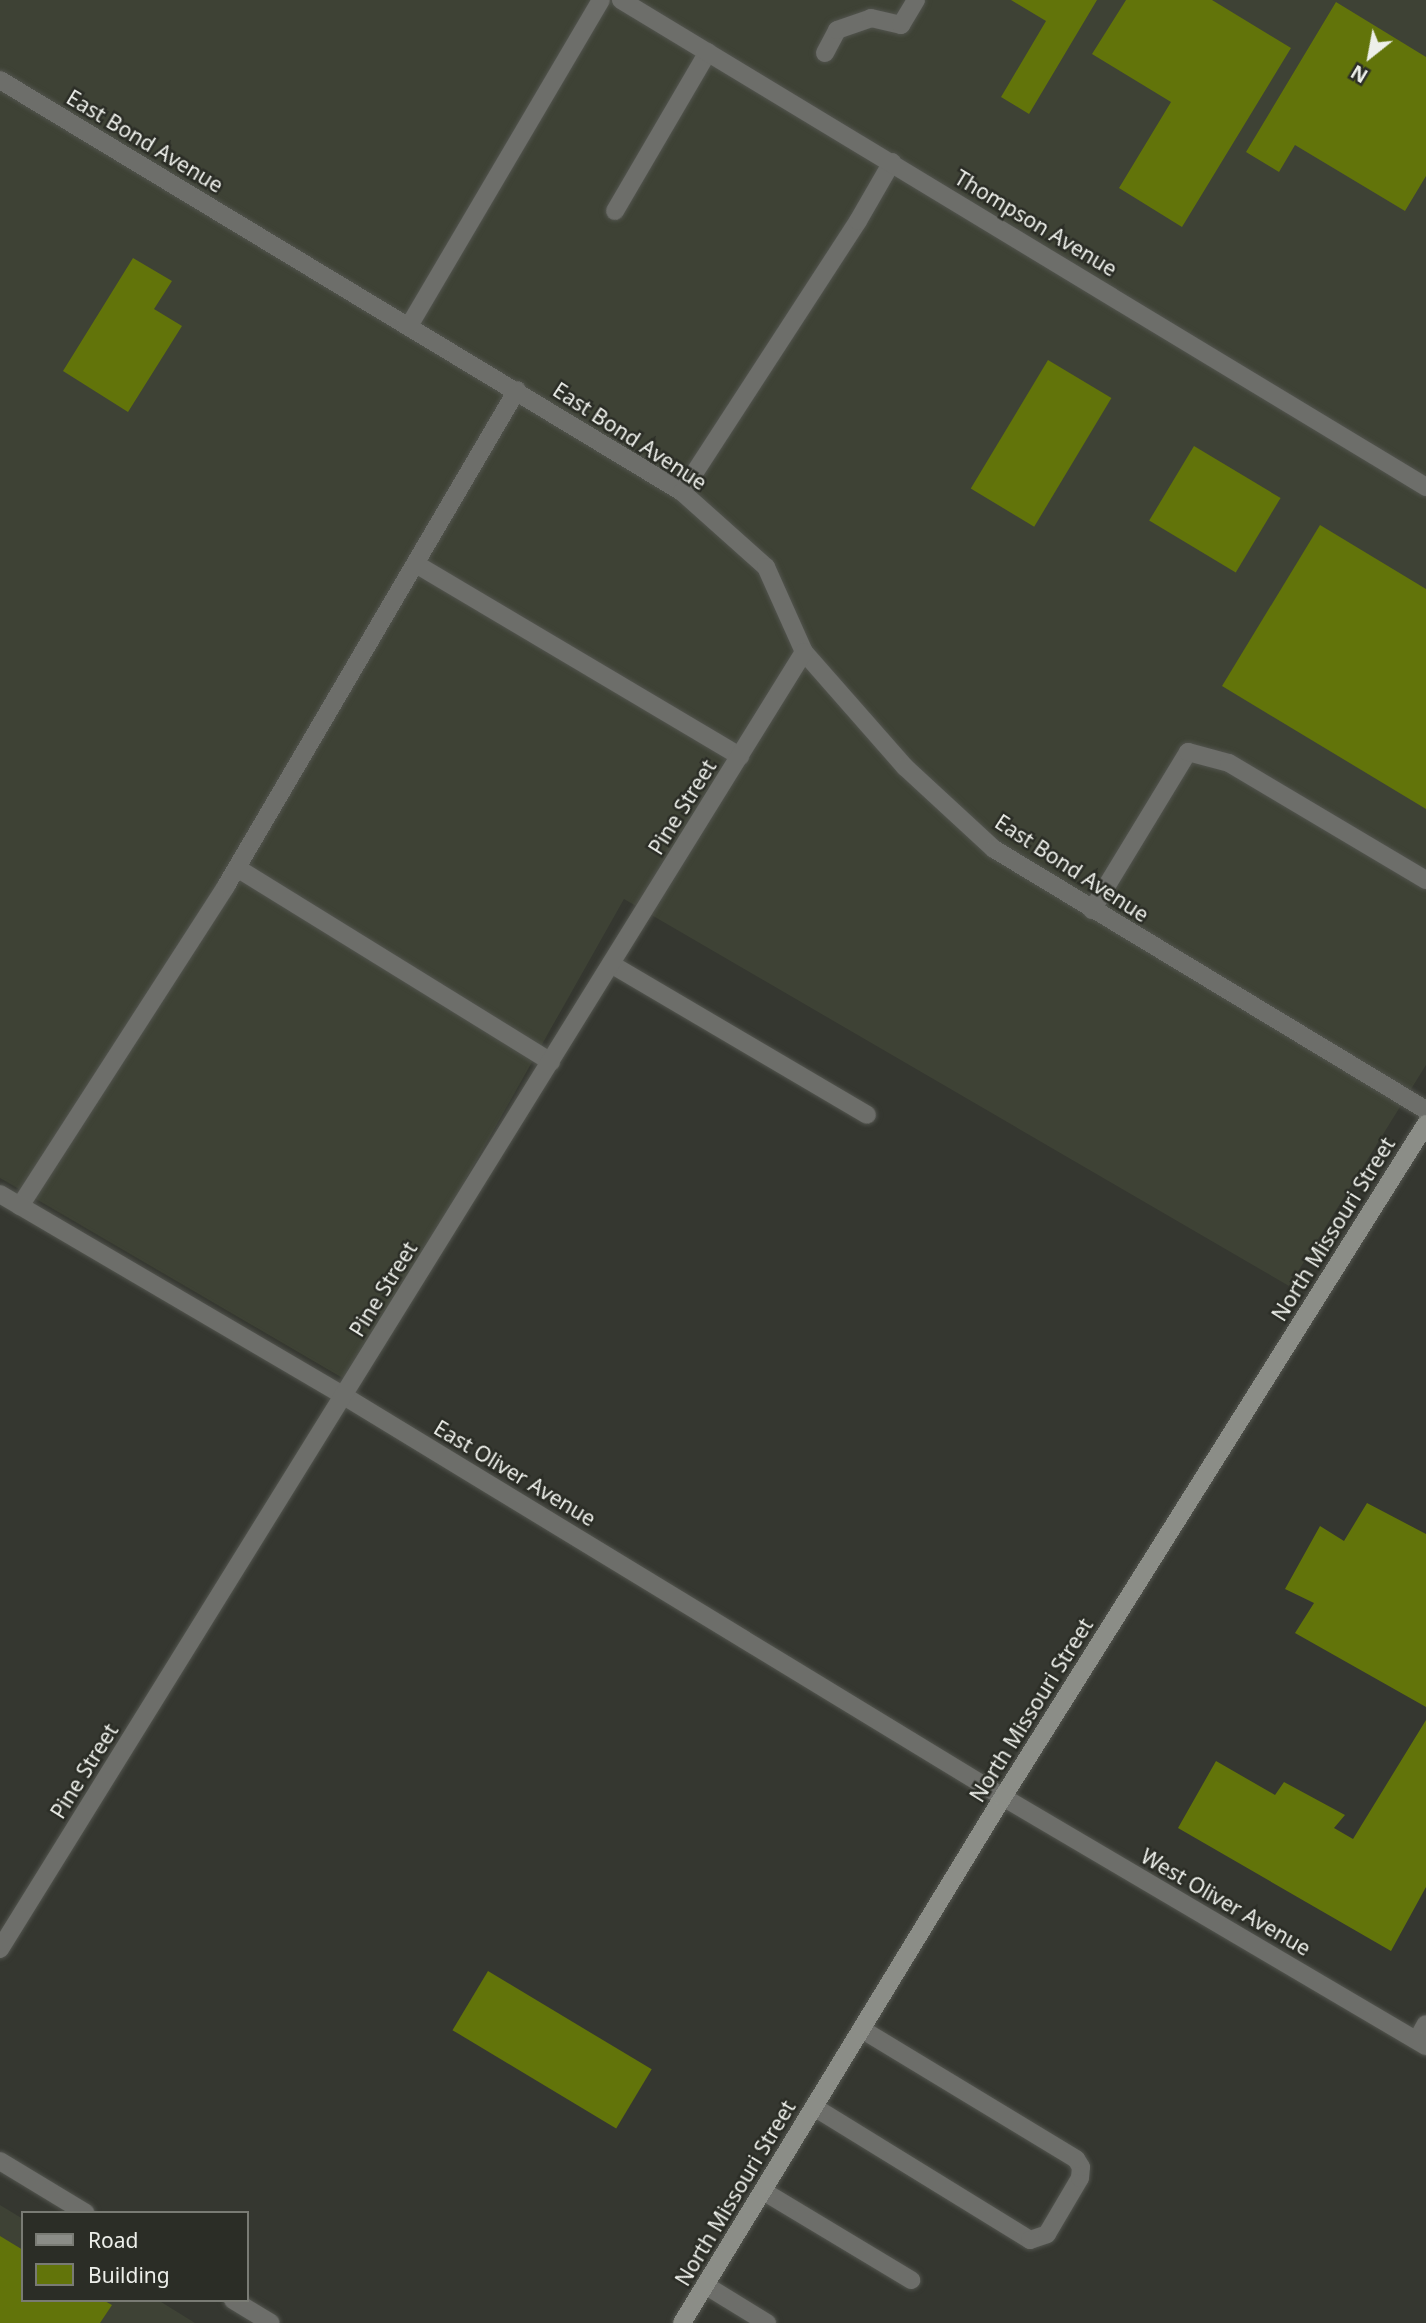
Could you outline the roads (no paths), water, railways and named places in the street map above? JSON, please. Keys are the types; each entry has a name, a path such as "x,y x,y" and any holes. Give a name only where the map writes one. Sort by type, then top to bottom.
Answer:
{"main road":[{"name":"North Missouri Street","path":"682,2323 1003,1797 1426,1124"}],"street":[{"path":"409,326 601,0"},
{"name":"Thompson Avenue","path":"621,0 1426,487"},
{"path":"825,53 837,30 871,18 901,25 916,0"},
{"path":"615,211 708,52"},
{"name":"East Bond Avenue","path":"0,80 682,492 766,567 804,652 905,767 994,849 1426,1110"},
{"path":"682,492 858,221 892,162"},
{"path":"20,1206 237,868 517,390"},
{"path":"416,564 740,756"},
{"name":"Pine Street","path":"0,1949 804,652"},
{"path":"1092,910 1188,752 1230,763 1426,880"},
{"path":"237,868 551,1062"},
{"path":"611,964 867,1115"},
{"name":"East Oliver Avenue","path":"0,1194 344,1396 1003,1797"},
{"name":"West Oliver Avenue","path":"1003,1797 1421,2043"},
{"path":"1421,2043 1426,2024"},
{"path":"814,2107 1030,2240 1047,2234 1080,2178 1081,2167 1076,2159 861,2029"},
{"path":"0,2161 83,2211"},
{"path":"762,2191 911,2280"},
{"path":"705,2285 767,2323"},
{"path":"236,2302 271,2323"}]}
